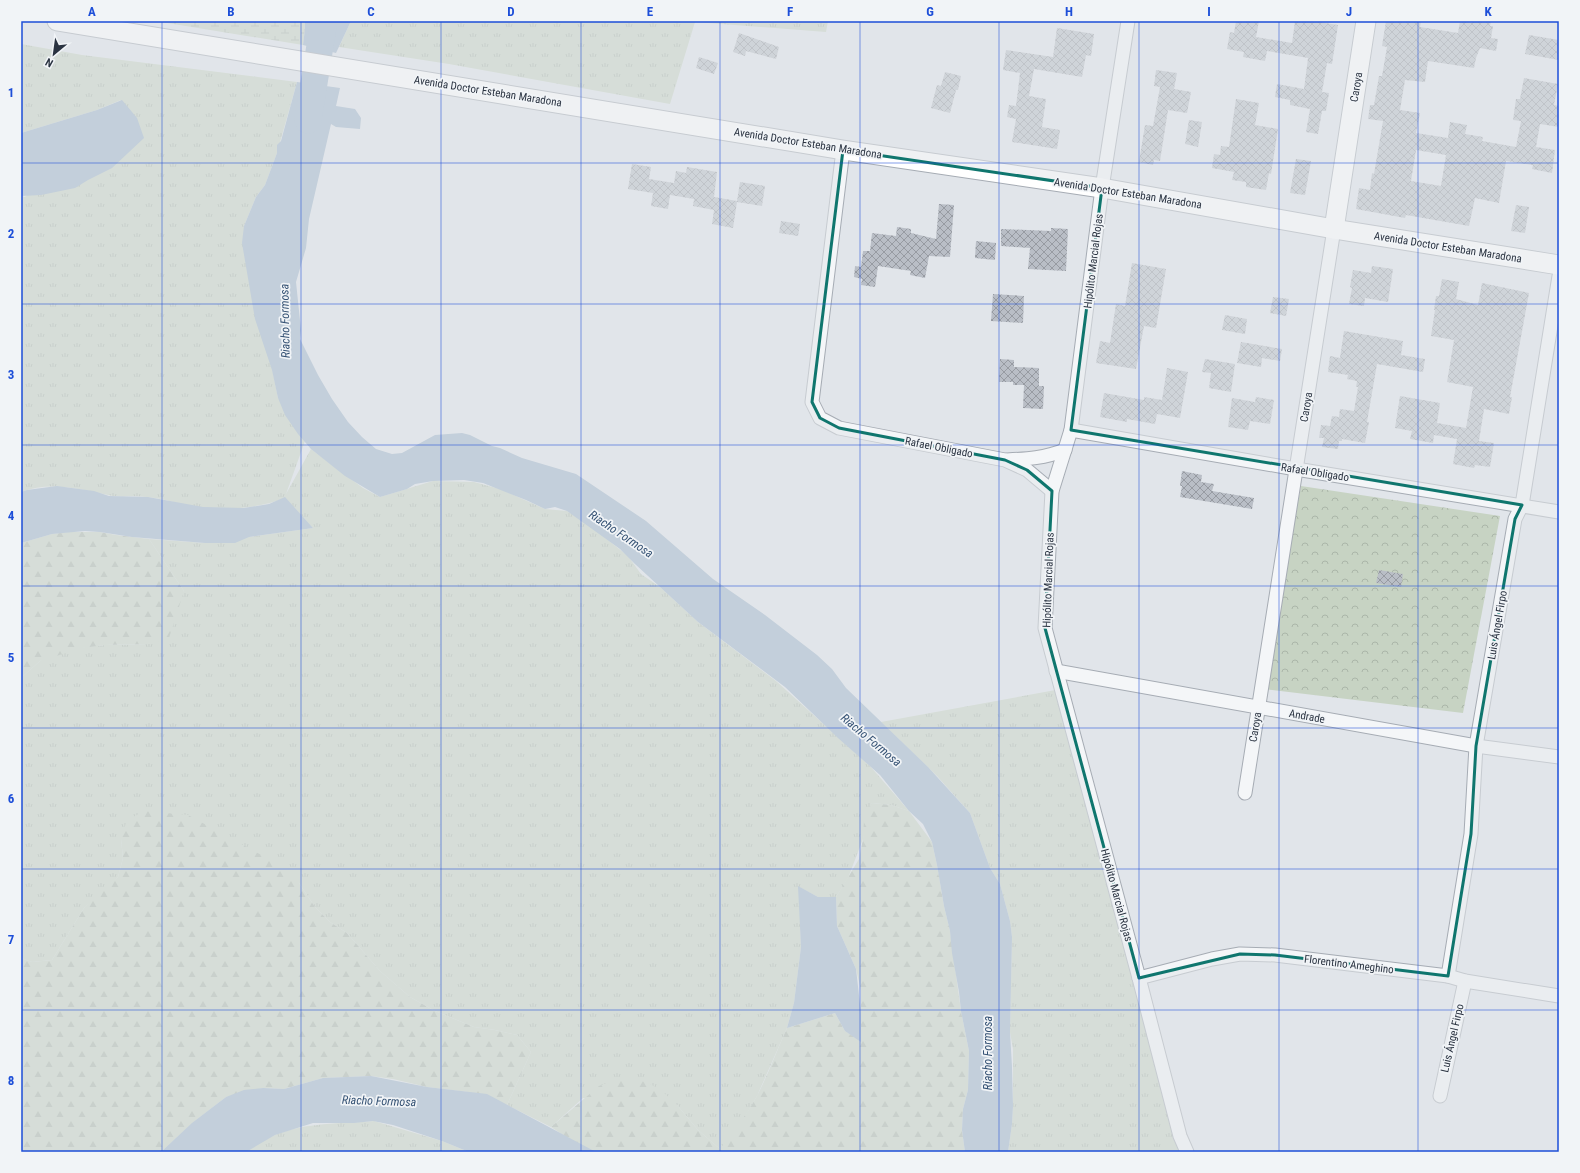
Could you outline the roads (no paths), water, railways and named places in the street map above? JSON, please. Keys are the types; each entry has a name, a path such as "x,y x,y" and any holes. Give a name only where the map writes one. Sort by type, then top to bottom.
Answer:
{"main road":[{"name":"Avenida Doctor Esteban Maradona","path":"57,21 843,150 1102,188 1334,229 1559,265"},
{"name":"Caroya","path":"1334,229 1366,21"}],"street":[{"name":"Hipólito Marcial Rojas","path":"1128,21 1102,188 1071,430 1052,491 1045,628 1180,1136 1187,1152"},
{"name":"Rafael Obligado","path":"843,150 812,402 820,418 839,428 1005,460 1027,470 1052,491"},
{"name":"Caroya","path":"1245,793 1334,229"},
{"name":"Luis Ángel Firpo","path":"1448,976 1471,834 1476,746 1515,519 1522,505 1559,276"},
{"name":"Rafael Obligado","path":"1071,430 1559,512"},
{"path":"1005,460 1036,459 1051,456 1065,450"},
{"name":"Andrade","path":"1056,672 1476,746 1559,757"},
{"name":"Florentino Ameghino","path":"1139,978 1212,959 1240,954 1275,955 1448,976 1465,981 1559,996"},
{"name":"Luis Ángel Firpo","path":"1440,1096 1465,981"}],"water":[{"path":"305,21 351,21 336,53 303,45"},
{"path":"297,82 340,88 336,106 355,109 361,118 360,129 336,127 331,124 309,219 306,248 296,282 301,330 300,339 318,375 348,422 376,449 392,454 402,453 435,435 462,433 470,435 522,458 576,474 646,521 713,579 765,615 817,655 832,669 846,688 928,767 970,813 990,868 1000,884 1010,921 1012,937 1010,1032 1013,1106 1008,1152 965,1152 962,1130 963,1109 968,1090 969,1051 961,1011 950,931 932,842 923,824 909,811 880,775 838,738 785,687 698,622 620,549 567,511 555,507 545,509 483,483 464,480 433,481 415,484 407,489 380,497 345,476 311,449 298,434 285,415 278,398 272,370 255,319 242,243 244,226 256,197 265,185 277,153 277,145 281,141"},
{"path":"122,100 137,118 144,138 112,168 75,188 41,195 21,196 21,133 97,110"},
{"path":"57,486 94,491 109,496 148,497 203,507 244,508 269,504 285,497 313,528 249,537 235,543 205,543 132,537 85,531 52,534 21,543 21,492"},
{"path":"798,886 818,897 836,897 837,926 856,969 861,1013 861,1042 845,1031 835,1013 787,1028 794,1003 801,947"},
{"path":"371,1076 427,1087 487,1094 596,1152 469,1152 442,1141 393,1125 373,1121 354,1123 313,1123 275,1135 246,1152 161,1152 192,1123 226,1097 244,1090 263,1088 284,1089 323,1078"}],"waterway":[{"name":"Riacho Formosa","path":"308,120 324,21"}]}
